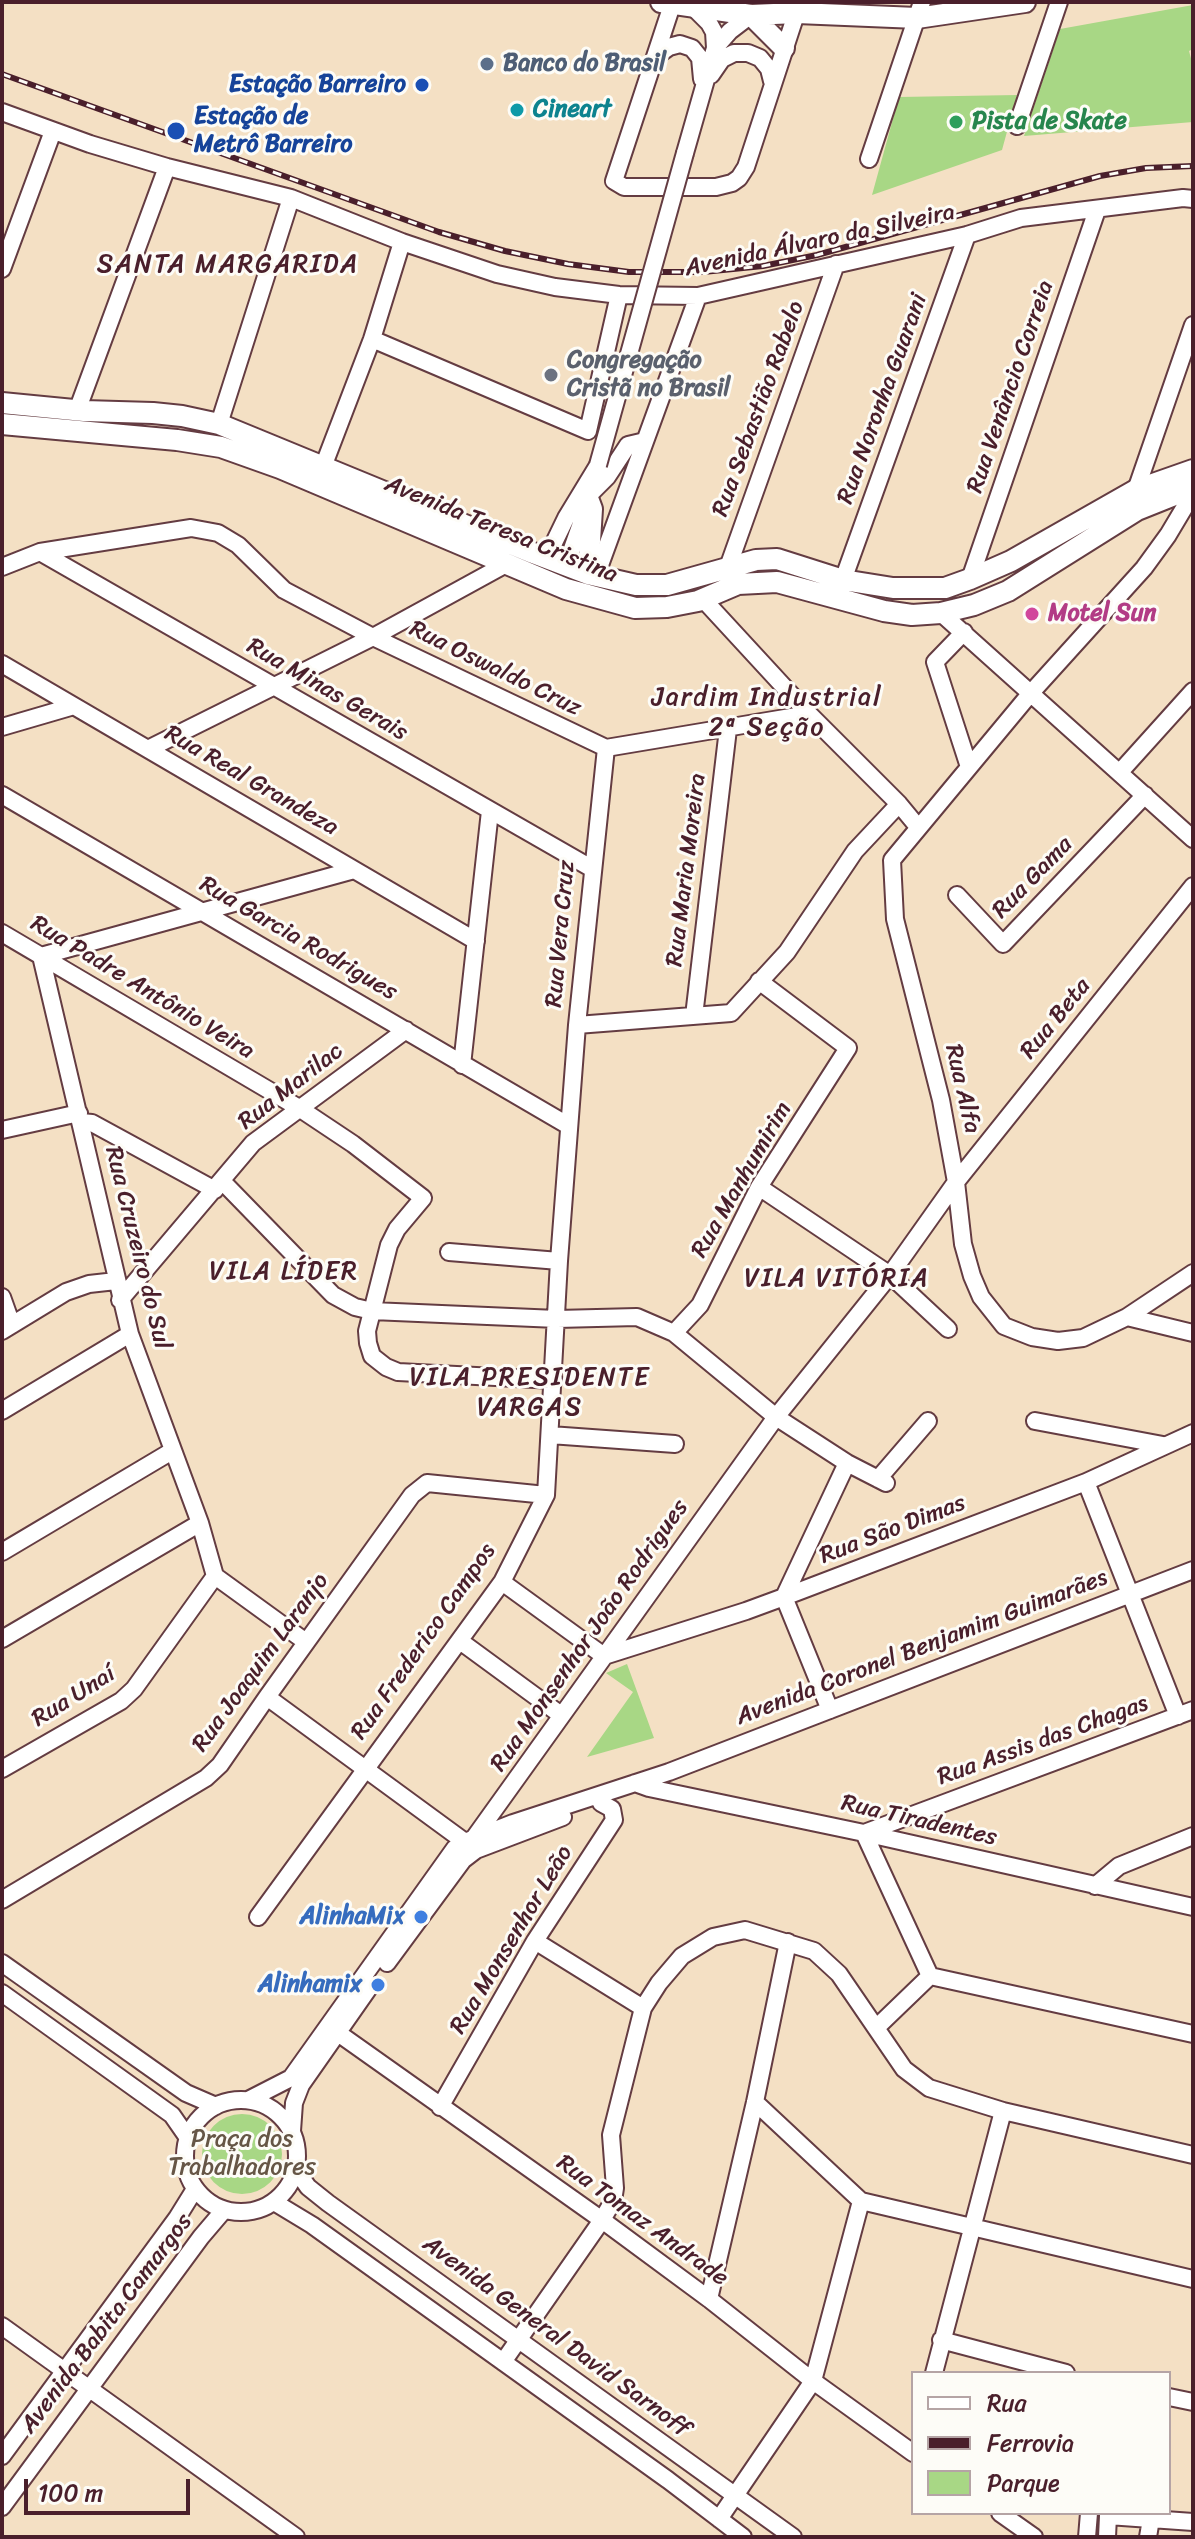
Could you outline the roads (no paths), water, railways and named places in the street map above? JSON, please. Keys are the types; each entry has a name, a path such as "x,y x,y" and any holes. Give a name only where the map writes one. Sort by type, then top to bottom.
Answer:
{"main road":[{"path":"675,4 751,15 798,8 920,10 1025,2"},
{"path":"751,15 784,48"},
{"name":"Avenida Teresa Cristina","path":"2,403 77,411 153,413 219,424 540,556 592,575 636,585 667,585 756,560 777,559 843,580 906,588 945,588 1011,561 1136,490 1193,470"},
{"name":"Avenida Teresa Cristina","path":"2,424 221,447 280,468 566,589 635,608 667,607 703,599 738,584 777,582 884,611 912,615 941,613 974,605 1008,591 1137,510 1177,494 1193,492"},
{"path":"590,497 592,575"},
{"path":"508,563 521,560 556,571 566,566"}],"street":[{"path":"1017,126 1059,2"},
{"path":"566,566 590,497 598,466 685,153 703,87 715,48 714,32 709,23 675,4 614,181 624,187 716,187 739,178 746,167 798,8"},
{"path":"869,159 920,10"},
{"path":"715,48 751,15"},
{"path":"655,57 669,47 680,44 692,48 700,58 703,87"},
{"path":"703,87 722,59 734,53 748,53 760,58 769,69 772,81"},
{"name":"Avenida Álvaro da Silveira","path":"2,112 167,167 291,198 402,242 497,274 555,287 619,295 698,296 967,235 1021,218 1193,199"},
{"path":"2,269 53,131"},
{"path":"77,411 167,167"},
{"path":"219,424 291,198"},
{"name":"Rua Venâncio Correia","path":"970,579 1097,210"},
{"name":"Rua Noronha Guarani","path":"843,580 967,235"},
{"path":"323,467 372,339 402,242"},
{"name":"Rua Sebastião Rabelo","path":"727,570 836,264"},
{"path":"372,339 588,431 619,295"},
{"path":"592,575 698,296"},
{"path":"1136,490 1193,325"},
{"path":"590,497 628,445 645,441"},
{"path":"540,556 551,549 598,466"},
{"name":"Rua Alfa","path":"1193,492 1144,568 1030,694 892,860 895,919 941,1100 956,1182 963,1244 981,1297 1004,1326 1032,1337 1058,1341 1083,1338 1127,1317 1193,1273"},
{"name":"Rua Oswaldo Cruz","path":"40,552 191,528 218,533 238,545 284,590 373,637 606,748"},
{"path":"2,567 40,552"},
{"name":"Rua Minas Gerais","path":"40,552 591,868"},
{"path":"148,749 373,637 508,563"},
{"path":"703,599 918,827"},
{"path":"941,613 1193,839"},
{"path":"964,632 935,662 969,767"},
{"name":"Rua Real Grandeza","path":"2,664 476,941"},
{"path":"1120,772 1193,691"},
{"path":"2,727 74,706"},
{"path":"606,748 809,714"},
{"name":"Rua Maria Moreira","path":"694,1016 728,729"},
{"name":"Rua Vera Cruz","path":"569,1126 591,868 606,748"},
{"name":"Rua Garcia Rodrigues","path":"2,795 569,1126"},
{"name":"Rua Gama","path":"957,895 1003,944 1145,795"},
{"path":"577,1025 731,1013 787,952 855,851 899,804"},
{"path":"462,1065 490,811"},
{"path":"41,956 354,870"},
{"name":"Rua Beta","path":"956,1182 1193,886"},
{"name":"Rua Padre Antônio Veira","path":"2,933 299,1108 353,1144 423,1198 397,1229 389,1245 372,1311"},
{"name":"Rua Cruzeiro do Sul","path":"41,956 120,1300 200,1523 215,1576"},
{"name":"Rua Manhumirim","path":"674,1333 700,1305 759,1187 848,1048 759,981"},
{"name":"Rua Marilac","path":"120,1300 253,1143 406,1030"},
{"path":"2,1130 80,1117 218,1186 333,1295 355,1307 372,1311 557,1319 637,1317 674,1333 776,1417 847,1463 882,1481 928,1421"},
{"name":"Rua Frederico Campos","path":"258,1917 502,1582 546,1495 569,1126"},
{"name":"Rua Monsenhor João Rodrigues","path":"292,2131 294,2103 301,2085 463,1860 561,1715 776,1417 890,1275 956,1182"},
{"path":"759,1187 890,1275 948,1329"},
{"path":"449,1252 559,1261"},
{"path":"2,1297 7,1328 66,1292 89,1284 116,1281"},
{"path":"372,1311 367,1331 372,1356 398,1372 554,1380"},
{"path":"1127,1317 1193,1333"},
{"path":"2,1411 130,1334"},
{"path":"1035,1421 1163,1445"},
{"name":"Rua São Dimas","path":"604,1656 784,1597 1086,1482 1193,1433"},
{"path":"550,1435 675,1444"},
{"path":"2,1552 172,1451"},
{"path":"830,1710 784,1597 847,1463"},
{"path":"1086,1482 1130,1594 1186,1713"},
{"name":"Rua Joaquim Laranjo","path":"2,1900 206,1778 220,1765 412,1495 427,1483 546,1495"},
{"path":"2,1639 200,1523"},
{"name":"Avenida Coronel Benjamim Guimarães","path":"472,1843 601,1803 669,1772 1193,1570"},
{"path":"215,1576 306,1642"},
{"name":"Rua Unaí","path":"2,1769 121,1701 134,1689 215,1576"},
{"path":"502,1582 604,1656"},
{"path":"460,1641 561,1715"},
{"path":"267,1697 363,1769 472,1843"},
{"name":"Rua Assis das Chagas","path":"864,1833 1186,1713"},
{"name":"Avenida Coronel Benjamim Guimarães","path":"472,1843 513,1823 642,1785"},
{"name":"Rua Tiradentes","path":"642,1785 1193,1907"},
{"name":"Rua Monsenhor Leão","path":"440,2107 535,1941 614,1820 612,1809 601,1803"},
{"path":"498,1806 499,1815 513,1823"},
{"path":"864,1833 930,1976"},
{"path":"1095,1886 1119,1866 1193,1836"},
{"name":"Rua Monsenhor João Rodrigues","path":"250,2099 291,2078 455,1848 472,1843"},
{"path":"503,2362 613,2201 611,2135 643,2008 682,1956 713,1937 745,1930 814,1951 839,1974 904,2069 929,2088 1003,2111 1193,2155"},
{"path":"535,1941 643,2008"},
{"path":"709,2299 788,1942"},
{"path":"2,1963 186,2093 216,2106"},
{"path":"876,2028 930,1976"},
{"path":"930,1976 1193,2034"},
{"path":"2,1993 172,2115 188,2138"},
{"name":"Rua Tomaz Andrade","path":"338,2033 602,2220 911,2452"},
{"path":"250,2099 280,2115 292,2131 298,2156 296,2170 287,2190 274,2202 256,2211 238,2213 209,2203 195,2189 187,2171 185,2153 188,2138 199,2119 216,2106 250,2099"},
{"path":"755,2102 861,2201 1193,2279"},
{"path":"934,2371 1003,2111"},
{"name":"Avenida General David Sarnoff","path":"296,2170 308,2187 328,2203 793,2537"},
{"name":"Avenida Babita Camargos","path":"2,2456 177,2218 195,2189"},
{"path":"719,2519 813,2381 861,2201"},
{"name":"Avenida General David Sarnoff","path":"274,2202 312,2225 743,2537"},
{"name":"Avenida Babita Camargos","path":"2,2507 224,2210"},
{"path":"2,2326 296,2537"},
{"path":"941,2340 1058,2371"},
{"path":"1171,2397 1193,2402"},
{"path":"1003,2515 1034,2537"},
{"path":"1087,2537 1089,2515"},
{"path":"1107,2537 1108,2516 1193,2522"},
{"path":"1148,2537 1151,2519"}],"railway":[{"path":"2,74 439,232 505,251 629,272 703,272 763,266 817,255 1100,176 1146,168 1193,166"}],"place":[{"name":"Banco do Brasil","path":"487,64"},
{"name":"Estação Barreiro","path":"422,85"},
{"name":"Cineart","path":"517,110"},
{"name":"Pista de Skate","path":"956,122"},
{"name":"Estação de Metrô Barreiro","path":"176,131"},
{"name":"Congregação Cristã no Brasil","path":"551,375"},
{"name":"Motel Sun","path":"1032,614"},
{"name":"AlinhaMix","path":"421,1917"},
{"name":"Alinhamix","path":"378,1985"}],"district":[{"name":"SANTA MARGARIDA","path":"228,265"},
{"name":"Jardim Industrial 2ª Seção","path":"767,713"},
{"name":"VILA LÍDER","path":"284,1272"},
{"name":"VILA VITÓRIA","path":"837,1279"},
{"name":"VILA PRESIDENTE VARGAS","path":"530,1393"}],"park label":[{"name":"Praça dos Trabalhadores","path":"242,2154"}]}
